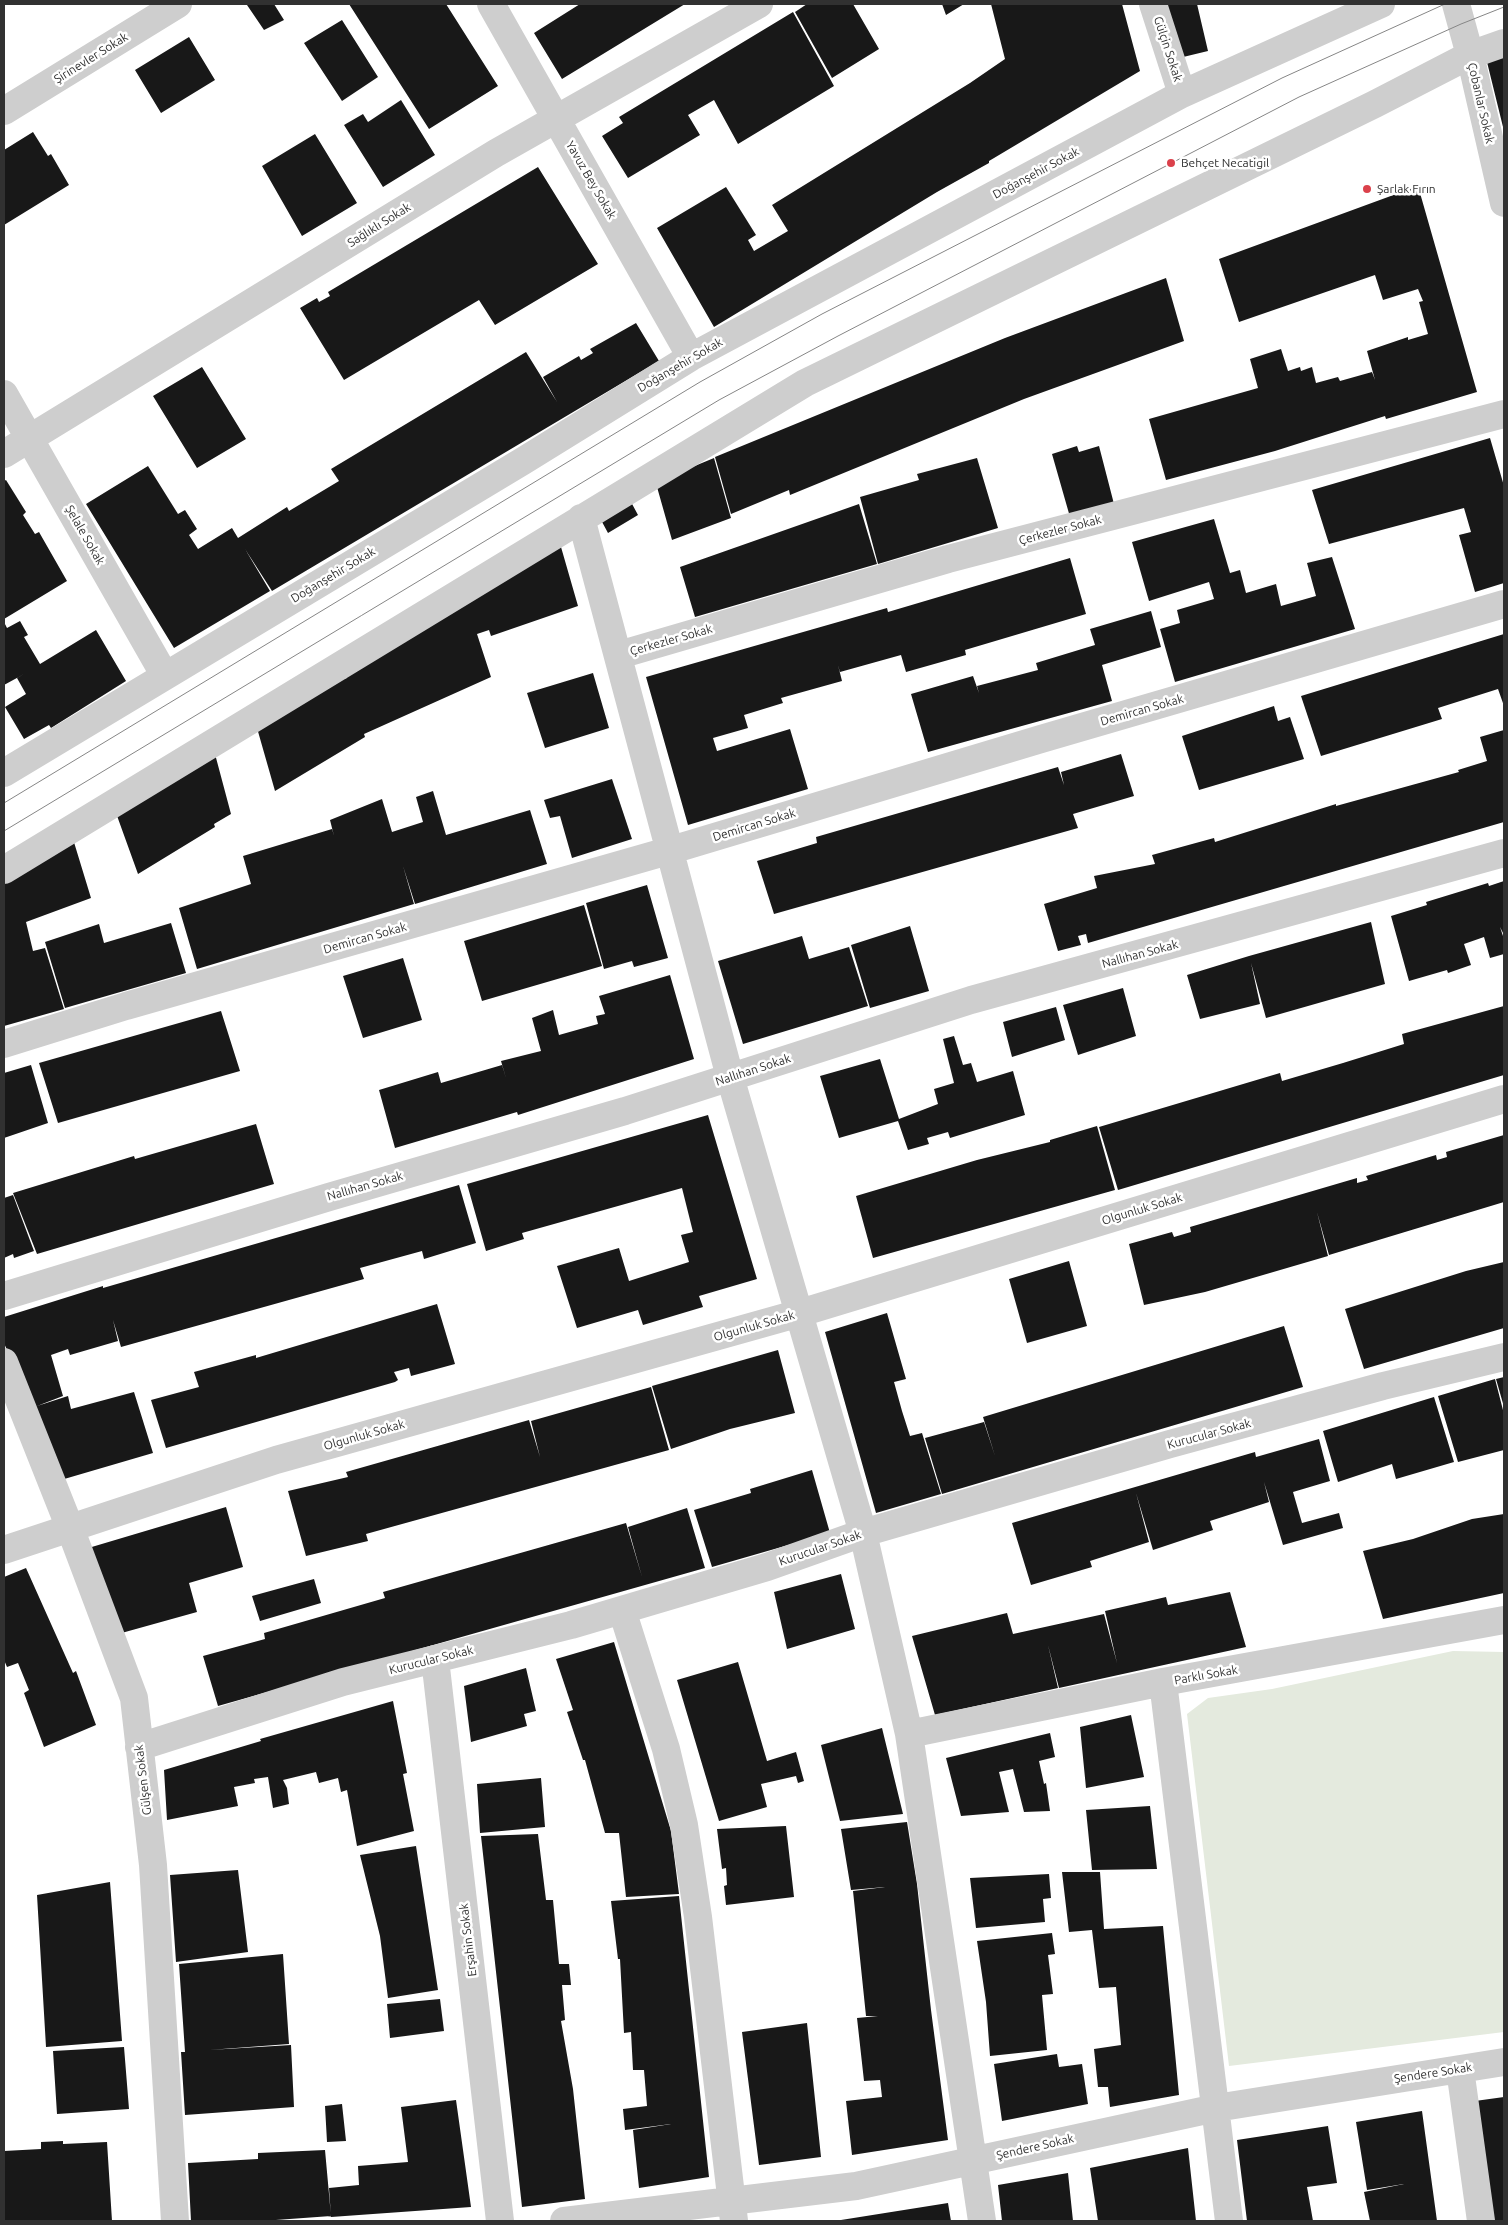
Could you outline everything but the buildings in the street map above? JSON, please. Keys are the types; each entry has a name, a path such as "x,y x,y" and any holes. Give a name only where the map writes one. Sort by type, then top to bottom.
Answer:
{"street":[{"name":"Şirinevler Sokak","path":"4,112 178,4"},
{"name":"Yavuz Bey Sokak","path":"491,4 691,357"},
{"name":"Sağlıklı Sokak","path":"4,454 496,153 759,4"},
{"name":"Gülçin Sokak","path":"1153,4 1182,94"},
{"name":"Doğanşehir Sokak","path":"4,773 523,462 691,357 1182,94 1381,4"},
{"name":"Çobanlar Sokak","path":"1456,4 1470,55 1504,203"},
{"path":"4,870 805,383 1375,104 1470,55 1504,43"},
{"name":"Şelale Sokak","path":"4,394 165,676"},
{"name":"Çerkezler Sokak","path":"619,655 948,559 1504,414"},
{"path":"581,518 619,655 668,851 730,1077 863,1533 909,1734 982,2221"},
{"name":"Demircan Sokak","path":"4,1044 126,1006 668,851 1041,739 1504,604"},
{"name":"Nallıhan Sokak","path":"4,1296 329,1196 626,1111 971,1000 1504,853"},
{"name":"Olgunluk Sokak","path":"4,1550 276,1460 800,1313 1504,1099"},
{"name":"Kurucular Sokak","path":"140,1748 343,1682 571,1625 767,1567 863,1533 1355,1394 1504,1358"},
{"name":"Gülşen Sokak","path":"4,1362 70,1528 134,1698 153,1865 175,2221"},
{"path":"622,1610 666,1749 684,1825 698,1918 733,2211"},
{"name":"Parklı Sokak","path":"909,1734 1163,1682 1504,1620"},
{"name":"Erşahin Sokak","path":"435,1659 500,2221"},
{"path":"1163,1682 1229,2221"},
{"name":"Şendere Sokak","path":"564,2221 733,2211 1216,2108 1504,2062"},
{"path":"1460,2069 1481,2221"}],"shaded area":[{"path":"1453,1651 1504,1652 1504,2032 1229,2066 1187,1714 1208,1698 1272,1689"}],"tram line":[{"path":"4,803 700,382 822,314 1282,78 1445,4"},
{"path":"4,831 719,400 838,336 1299,97 1461,24 1504,7"}],"place":[{"name":"Behçet Necatigil","path":"1171,163"},
{"name":"Şarlak Fırın","path":"1367,189"}]}
